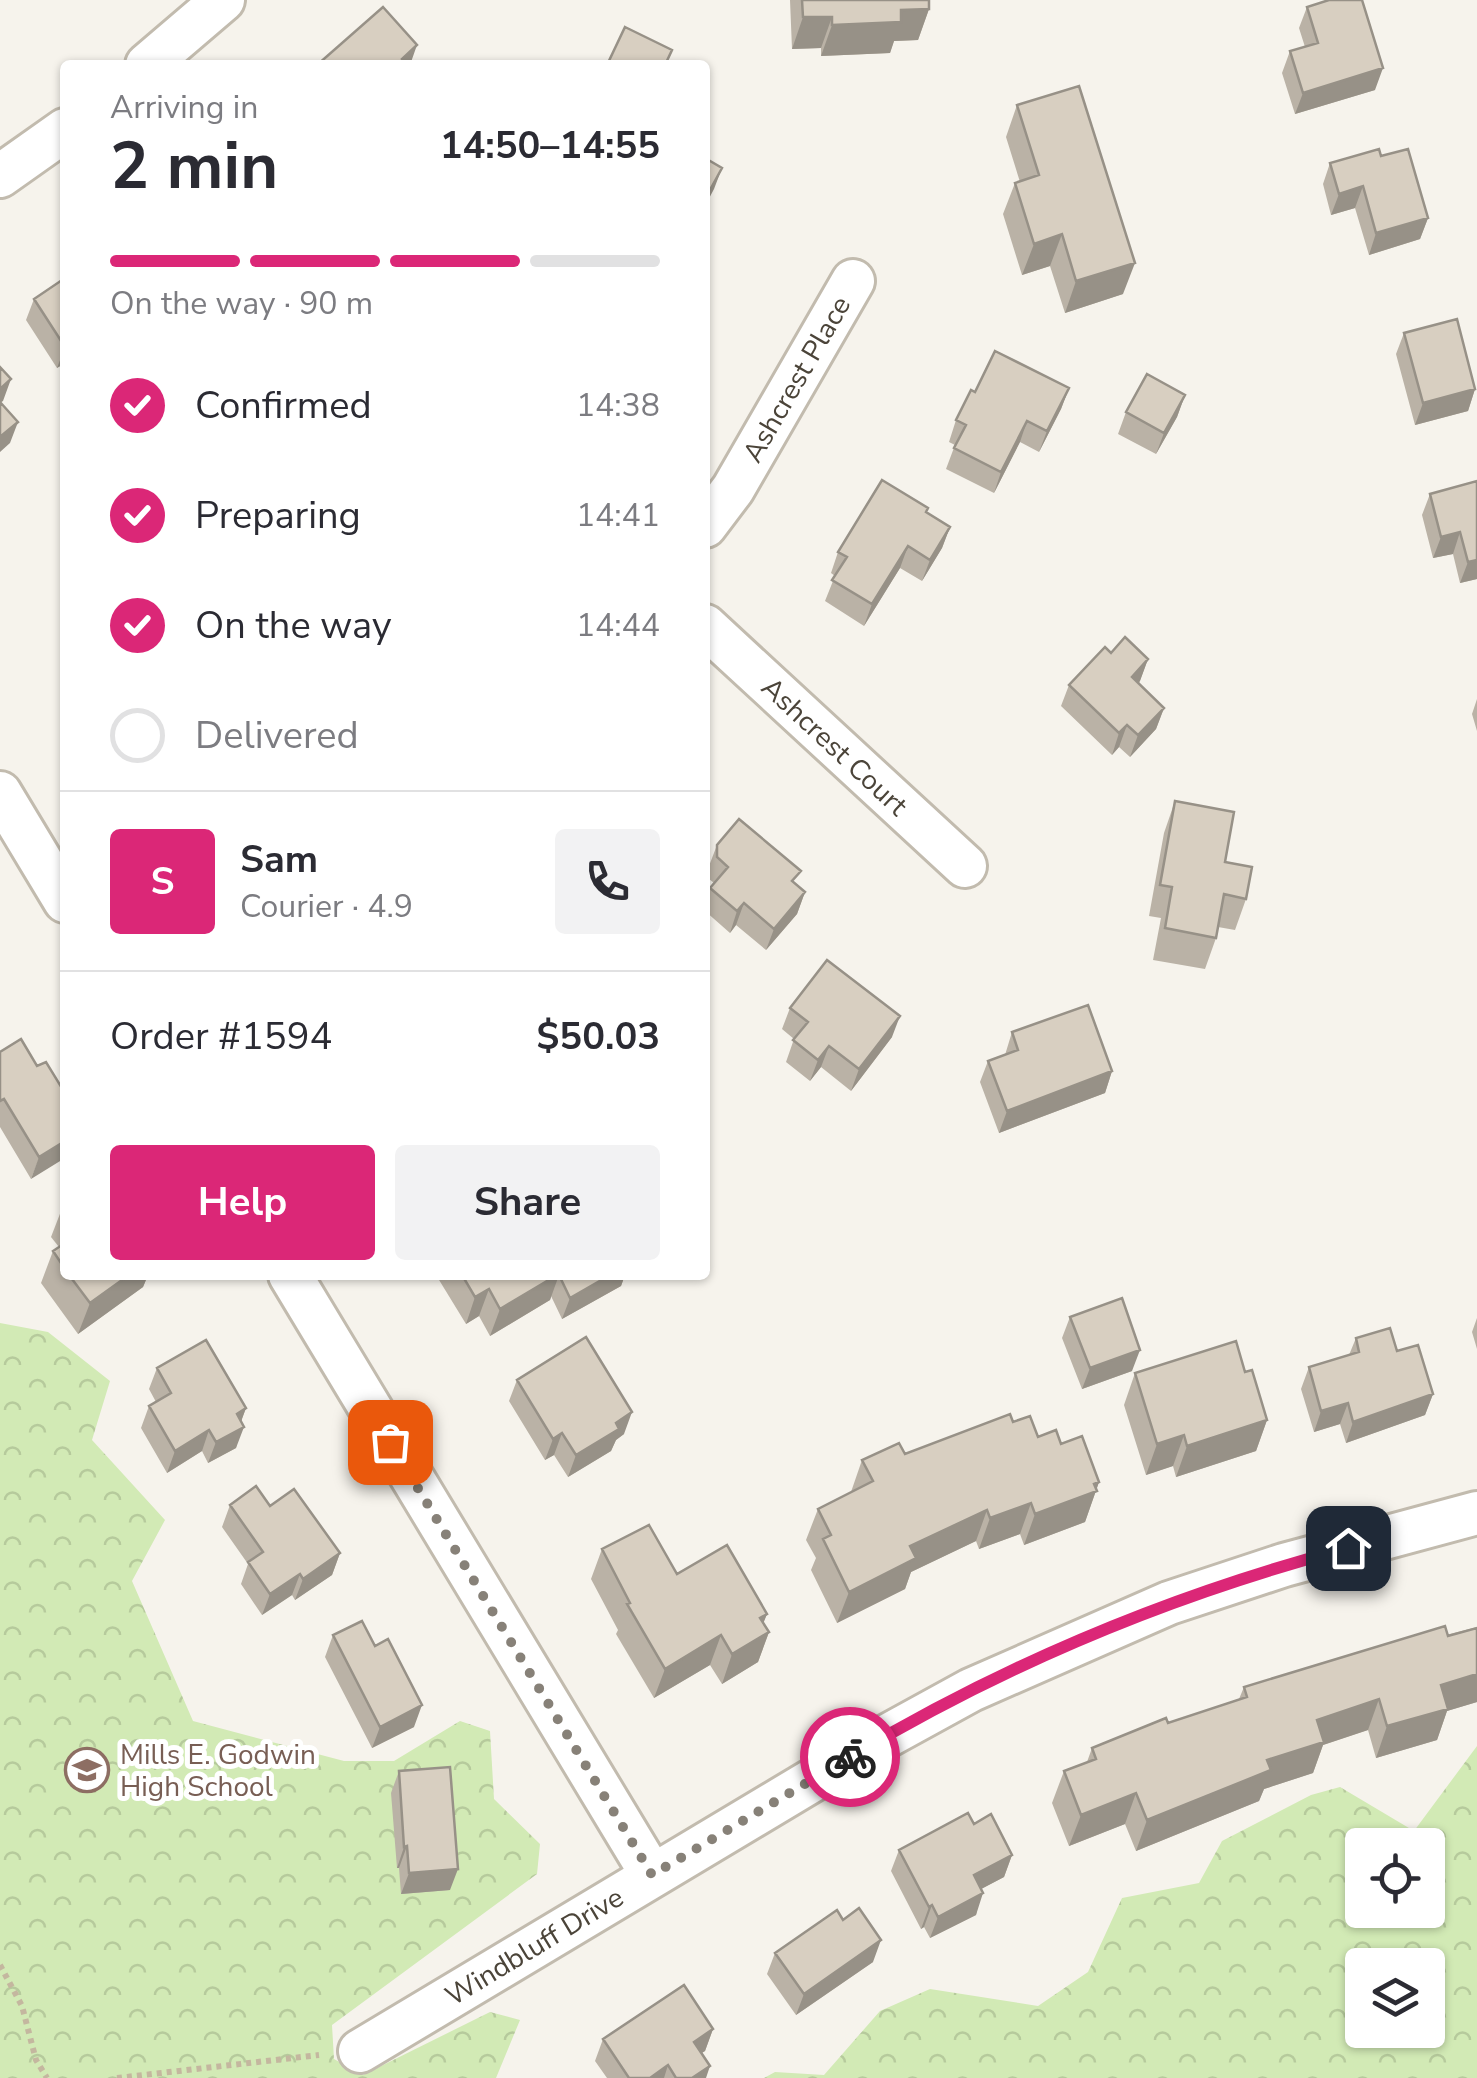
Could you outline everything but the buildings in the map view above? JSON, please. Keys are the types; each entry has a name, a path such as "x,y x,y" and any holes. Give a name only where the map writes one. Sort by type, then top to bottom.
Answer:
{"street":[{"path":"154,60 223,0"},
{"path":"0,176 60,134"},
{"name":"Ashcrest Place","path":"710,519 733,489 853,281"},
{"name":"Ashcrest Court","path":"710,631 965,866"},
{"path":"0,793 60,893"},
{"path":"293,1280 652,1875"},
{"name":"Windbluff Drive","path":"360,2050 970,1690 1169,1603 1284,1565 1477,1513"}],"path":[{"path":"0,1964 22,2006 36,2060 46,2078"},
{"path":"117,2078 360,2050"}],"green space":[{"path":"0,1323 48,1332 110,1381 92,1440 165,1520 132,1581 193,1721 344,1761 394,1761 460,1721 490,1731 494,1799 540,1844 537,1874 332,2025 334,2059 363,2075 490,2012 520,2020 496,2078 0,2078"},
{"path":"1477,1746 1477,2078 764,2078 775,2072 824,2075 880,2011 930,1989 1038,2006 1088,1972 1122,1898 1199,1883 1222,1841 1311,1795 1340,1787 1409,1828 1345,1828 1345,1928 1445,1928 1445,1828 1416,1828"}],"way so far":[{"path":"390,1442 652,1875 850,1757"}],"place":[{"name":"Mills E. Godwin High School","path":"87,1770"}],"route":[{"path":"850,1757 970,1690 1169,1603 1348,1548"}]}
